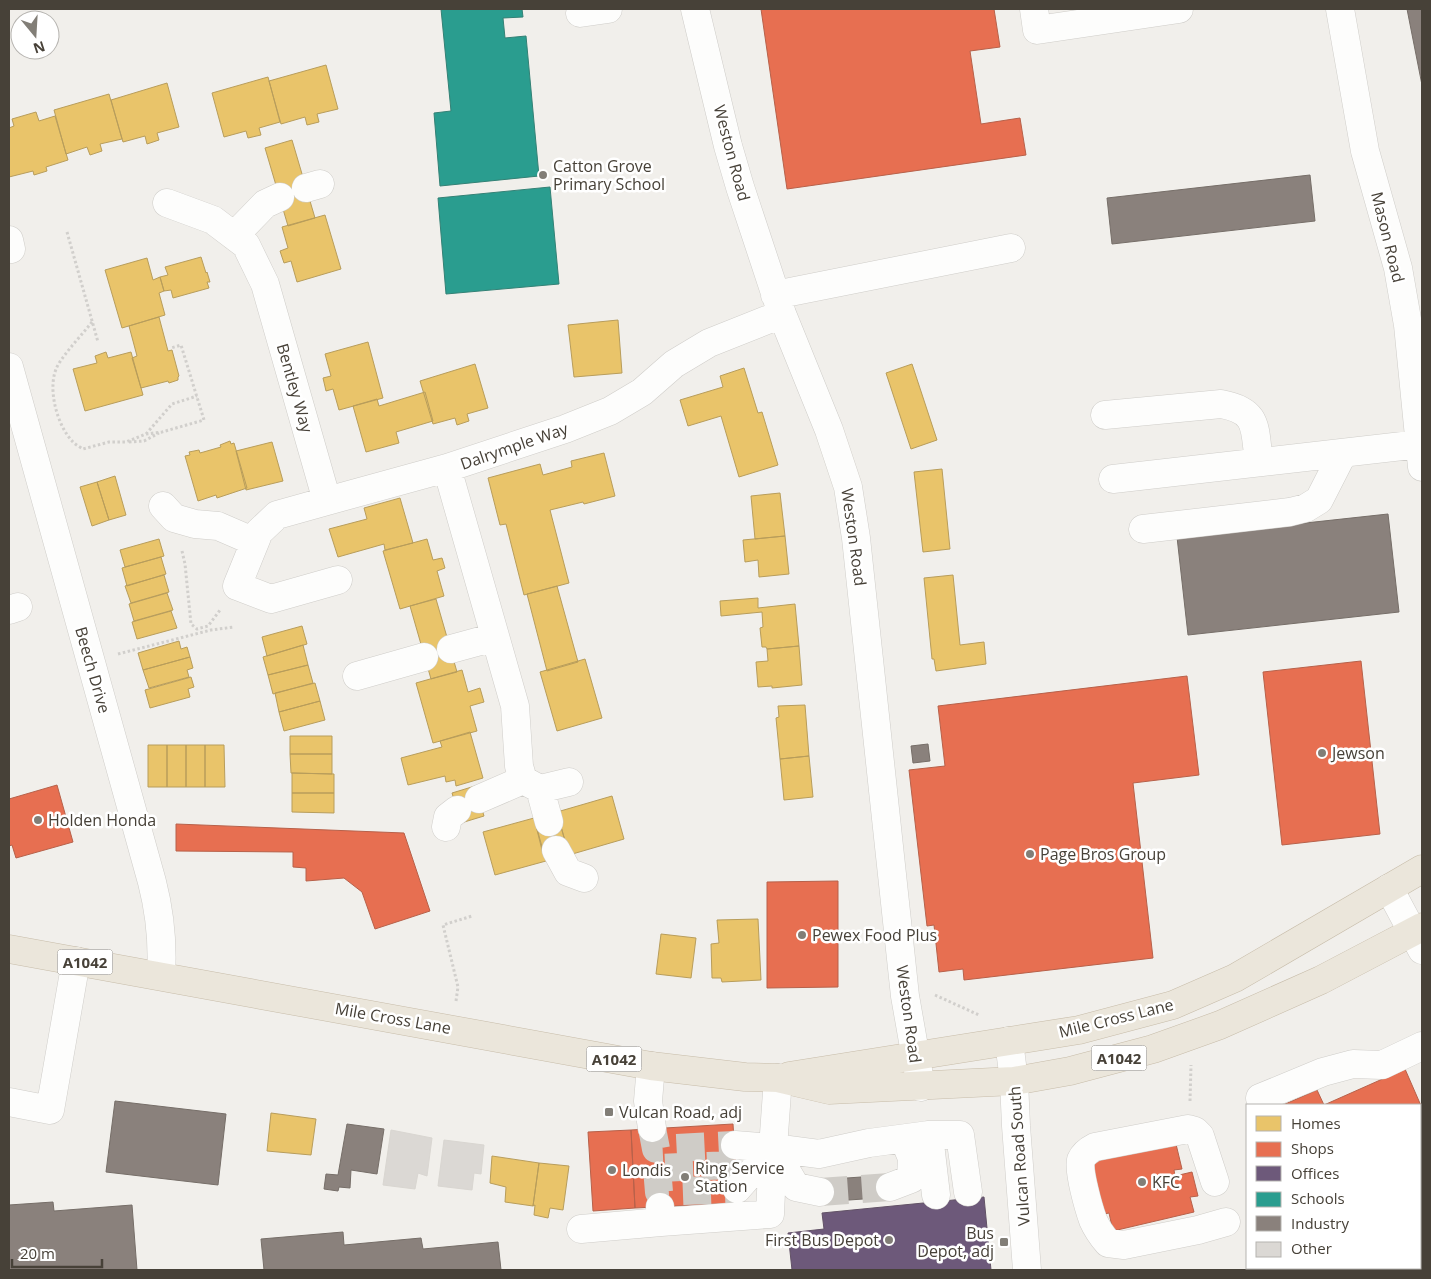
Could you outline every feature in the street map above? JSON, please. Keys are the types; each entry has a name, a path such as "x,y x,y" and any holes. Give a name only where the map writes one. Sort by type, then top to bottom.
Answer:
{"highway":[{"name":"Mile Cross Lane","path":"9,949 451,1028 651,1066 745,1077 778,1078 1079,1030 1173,1005 1235,978 1422,869"},
{"name":"Mile Cross Lane","path":"778,1078 830,1090 1014,1081 1070,1071 1144,1051 1220,1025 1419,936"}],"street":[{"path":"580,13 608,9"},
{"name":"Weston Road","path":"695,9 728,146 779,304 829,430 848,487 856,538 905,996 921,1086"},
{"path":"1034,9 1037,30 1179,9"},
{"name":"Mason Road","path":"1340,9 1365,151 1399,277 1408,325 1421,456"},
{"path":"234,236 265,204 280,197"},
{"name":"Bentley Way","path":"167,203 213,220 246,245 265,284 327,501"},
{"name":"Dalrymple Way","path":"549,822 531,784 519,766 515,706 447,468 566,430 610,411 642,392 674,364 779,304 1011,248"},
{"name":"Beech Drive","path":"9,367 14,405 158,905 163,952 161,976"},
{"path":"1105,415 1221,404 1236,407 1246,412 1253,420 1258,462"},
{"path":"1113,479 1343,453 1421,456"},
{"path":"1143,529 1290,512 1306,508 1319,500 1343,453"},
{"path":"338,580 271,599 237,586 259,532 277,515 447,468"},
{"path":"169,512 195,524 218,526 255,542"},
{"path":"451,650 495,637"},
{"path":"357,676 424,657"},
{"path":"467,808 531,784 569,782"},
{"path":"556,850 568,872 584,878"},
{"path":"1389,888 1419,936"},
{"path":"9,1102 50,1110 76,961"},
{"name":"Vulcan Road South","path":"1009,1041 1014,1081 1027,1270"},
{"path":"1260,1098 1323,1072 1345,1066 1353,1064 1382,1065 1422,1046"},
{"path":"651,1066 648,1102 652,1128"},
{"path":"581,1229 661,1215 770,1214 778,1078"},
{"path":"1215,1182 1200,1136 1195,1130 1188,1129 1096,1147 1087,1151 1080,1164 1093,1219 1100,1234 1108,1244 1124,1245 1198,1230 1226,1222"},
{"path":"773,1148 736,1166 773,1148 819,1154 870,1143 916,1137 960,1135 968,1192"},
{"path":"890,1187 911,1179 916,1137"},
{"path":"916,1137 936,1195"},
{"path":"773,1148 796,1188 820,1192"}],"path":[{"path":"67,232 98,342"},
{"path":"92,322 57,367 52,387 56,410 64,428 74,442 83,449 109,442 144,441 162,432"},
{"path":"126,442 146,434 162,432 204,420 196,396 195,384 181,345 171,348"},
{"path":"146,434 172,404 196,396"},
{"path":"169,512 185,564 191,624 197,629 208,626 237,586"},
{"path":"116,655 211,630 234,627"},
{"path":"451,1028 458,987 443,925 472,916"},
{"path":"905,996 927,991 1006,1028 1009,1041"},
{"path":"1190,1107 1192,1063"}],"building: Homes":[{"path":"326,65 338,109 317,114 319,122 307,125 305,117 281,124 269,81"},
{"path":"268,77 280,122 259,128 261,135 248,138 246,131 224,137 212,93"},
{"path":"167,83 179,127 157,133 159,140 147,144 145,136 123,142 111,100"},
{"path":"109,94 122,139 100,144 102,151 90,155 87,147 66,154 54,110"},
{"path":"36,112 39,121 55,116 68,160 46,167 47,171 34,175 33,171 9,177 9,128 14,126 12,119"},
{"path":"292,140 315,218 288,226 265,148"},
{"path":"325,215 341,269 297,282 291,261 284,263 280,251 288,248 282,227"},
{"path":"201,257 210,282 207,282 209,288 173,298 171,290 164,291 160,277 168,275 165,267"},
{"path":"147,258 153,280 160,277 164,291 159,293 165,315 122,328 105,270"},
{"path":"159,317 168,351 172,350 179,376 178,380 141,388 132,358 137,356 129,326"},
{"path":"618,320 622,373 574,377 568,325"},
{"path":"368,342 383,398 339,410 333,389 326,391 323,378 331,376 325,354"},
{"path":"106,352 108,358 131,352 143,395 85,411 73,369 97,363 95,356"},
{"path":"475,364 488,408 467,414 469,421 457,425 455,418 433,424 420,381"},
{"path":"912,364 937,440 911,449 886,373"},
{"path":"744,368 758,413 762,412 778,465 739,477 721,416 688,426 680,400 723,387 720,376"},
{"path":"425,392 433,421 396,432 399,443 366,452 353,406 377,399 379,406"},
{"path":"230,441 231,444 234,443 247,488 217,498 216,495 198,501 185,456 190,455 189,452 199,450 200,453 221,447 220,445"},
{"path":"272,442 283,481 246,490 236,451"},
{"path":"604,453 615,496 550,510 569,583 524,595 506,524 500,525 488,478 540,464 543,475 572,467 571,461"},
{"path":"942,469 950,549 923,552 914,472"},
{"path":"115,476 126,515 109,520 97,482"},
{"path":"97,482 109,520 92,526 80,487"},
{"path":"780,493 785,536 755,539 751,496"},
{"path":"400,498 413,543 385,550 384,544 338,557 329,529 367,519 364,508"},
{"path":"785,536 789,574 759,577 758,560 745,562 743,540"},
{"path":"159,539 164,556 125,567 120,550"},
{"path":"427,539 433,560 442,558 445,568 437,571 444,596 400,609 383,551"},
{"path":"161,557 166,574 127,586 122,568"},
{"path":"164,575 169,592 131,603 125,586"},
{"path":"953,575 960,645 984,642 986,664 936,671 934,659 932,659 924,578"},
{"path":"557,586 578,662 547,671 527,594"},
{"path":"167,593 173,610 134,621 129,604"},
{"path":"758,598 758,608 795,604 799,646 767,649 762,647 760,628 763,627 762,612 721,616 720,601"},
{"path":"436,599 457,672 431,679 410,606"},
{"path":"171,611 177,628 137,639 132,622"},
{"path":"302,626 307,644 267,656 262,637"},
{"path":"179,641 181,649 187,647 190,657 143,670 138,653"},
{"path":"303,645 308,665 268,675 263,657"},
{"path":"799,646 802,685 772,688 772,686 758,687 756,662 768,661 767,649"},
{"path":"190,657 193,668 187,670 189,677 149,688 143,670"},
{"path":"585,659 602,718 557,731 540,672"},
{"path":"308,665 313,683 273,694 268,675"},
{"path":"462,670 468,692 480,688 484,702 470,706 477,731 433,743 416,683"},
{"path":"191,677 194,687 188,689 190,697 150,708 145,690"},
{"path":"315,683 320,701 279,712 275,693"},
{"path":"320,701 325,720 284,731 279,712"},
{"path":"805,705 809,756 780,759 776,718 779,717 778,706"},
{"path":"470,732 483,778 456,786 455,780 446,782 445,776 408,785 401,758 442,747 440,741"},
{"path":"290,736 332,736 332,754 290,754"},
{"path":"148,745 167,745 167,787 148,787"},
{"path":"167,745 186,745 186,787 167,787"},
{"path":"186,745 205,745 205,787 186,787"},
{"path":"205,745 224,745 225,787 205,787"},
{"path":"290,754 332,754 332,774 291,773"},
{"path":"809,756 813,797 784,800 780,759"},
{"path":"292,773 334,774 334,793 292,793"},
{"path":"475,786 484,816 461,823 452,793"},
{"path":"292,793 334,793 334,813 292,812"},
{"path":"612,796 624,839 569,855 557,812"},
{"path":"534,818 546,861 495,875 483,832"},
{"path":"559,820 567,848 543,854 536,826"},
{"path":"758,919 761,980 722,982 721,978 712,978 711,944 719,943 717,920"},
{"path":"661,934 696,938 691,978 656,974"},
{"path":"271,1113 316,1119 311,1155 267,1151"},
{"path":"492,1156 539,1163 533,1206 505,1202 506,1187 490,1183"},
{"path":"539,1163 569,1166 563,1210 550,1208 548,1218 534,1215 535,1205 533,1206"}],"building: Shops":[{"path":"761,9 994,9 1000,47 970,51 981,124 1020,118 1026,155 787,189"},
{"name":"Jewson","path":"1361,661 1380,834 1282,845 1263,672"},
{"name":"Page Bros Group","path":"1187,676 1199,775 1133,783 1153,958 964,980 963,969 939,972 934,925 927,926 909,770 945,766 938,706"},
{"name":"Holden Honda","path":"57,785 73,842 16,858 12,845 9,846 9,799"},
{"path":"176,824 404,833 430,911 375,929 362,892 344,878 306,881 306,868 293,867 293,852 176,851"},
{"name":"Pewex Food Plus","path":"838,881 838,987 767,988 767,882"},
{"path":"1405,1069 1420,1104 1326,1104"},
{"path":"1317,1090 1324,1104 1285,1104"},
{"path":"1421,1106 1422,1108 1421,1222"},
{"name":"Ring Service Station","path":"733,1124 738,1203 635,1208 631,1130"},
{"name":"Londis","path":"631,1130 635,1208 593,1211 588,1132"},
{"name":"KFC","path":"1175,1140 1182,1169 1174,1170 1175,1176 1192,1172 1198,1196 1190,1197 1194,1212 1113,1231 1109,1213 1104,1214 1086,1161"}],"building: Offices":[{"name":"First Bus Depot","path":"984,1197 991,1270 792,1270 788,1233 824,1229 822,1213"}],"building: Schools":[{"path":"441,9 522,9 523,17 503,18 505,38 526,36 539,176 440,186 434,113 451,111"},
{"path":"550,187 559,284 446,294 438,198"}],"building: Industry":[{"path":"1407,9 1422,9 1422,85"},
{"path":"1310,175 1315,221 1112,244 1107,198"},
{"path":"1388,514 1399,612 1188,635 1177,537"},
{"path":"928,744 930,761 913,763 911,746"},
{"path":"115,1101 226,1114 218,1185 106,1172"},
{"path":"347,1124 384,1129 377,1174 351,1170 350,1188 339,1187 338,1191 324,1189 326,1174 338,1175"},
{"path":"889,1175 891,1197 821,1202 819,1180"},
{"path":"53,1202 54,1211 132,1205 137,1270 9,1270 9,1205"},
{"path":"343,1232 344,1245 421,1238 423,1249 498,1242 501,1270 264,1270 261,1239"}],"building: Other":[{"path":"391,1130 432,1138 427,1176 418,1173 415,1189 383,1185"},
{"path":"444,1140 484,1145 481,1174 474,1173 472,1190 438,1186"}],"tunnel":[{"path":"652,1128 656,1149 735,1145"},
{"path":"735,1165 657,1168 659,1192 737,1189"},
{"path":"820,1192 890,1187"}],"place":[{"name":"Catton Grove Primary School","path":"543,175"},
{"name":"Jewson","path":"1322,753"},
{"name":"Holden Honda","path":"38,820"},
{"name":"Page Bros Group","path":"1030,854"},
{"name":"Pewex Food Plus","path":"802,935"},
{"name":"Vulcan Road, adj","path":"609,1112"},
{"name":"Londis","path":"612,1170"},
{"name":"Ring Service Station","path":"685,1177"},
{"name":"KFC","path":"1142,1182"},
{"name":"First Bus Depot","path":"889,1240"},
{"name":"Bus Depot, adj","path":"1004,1242"}]}
